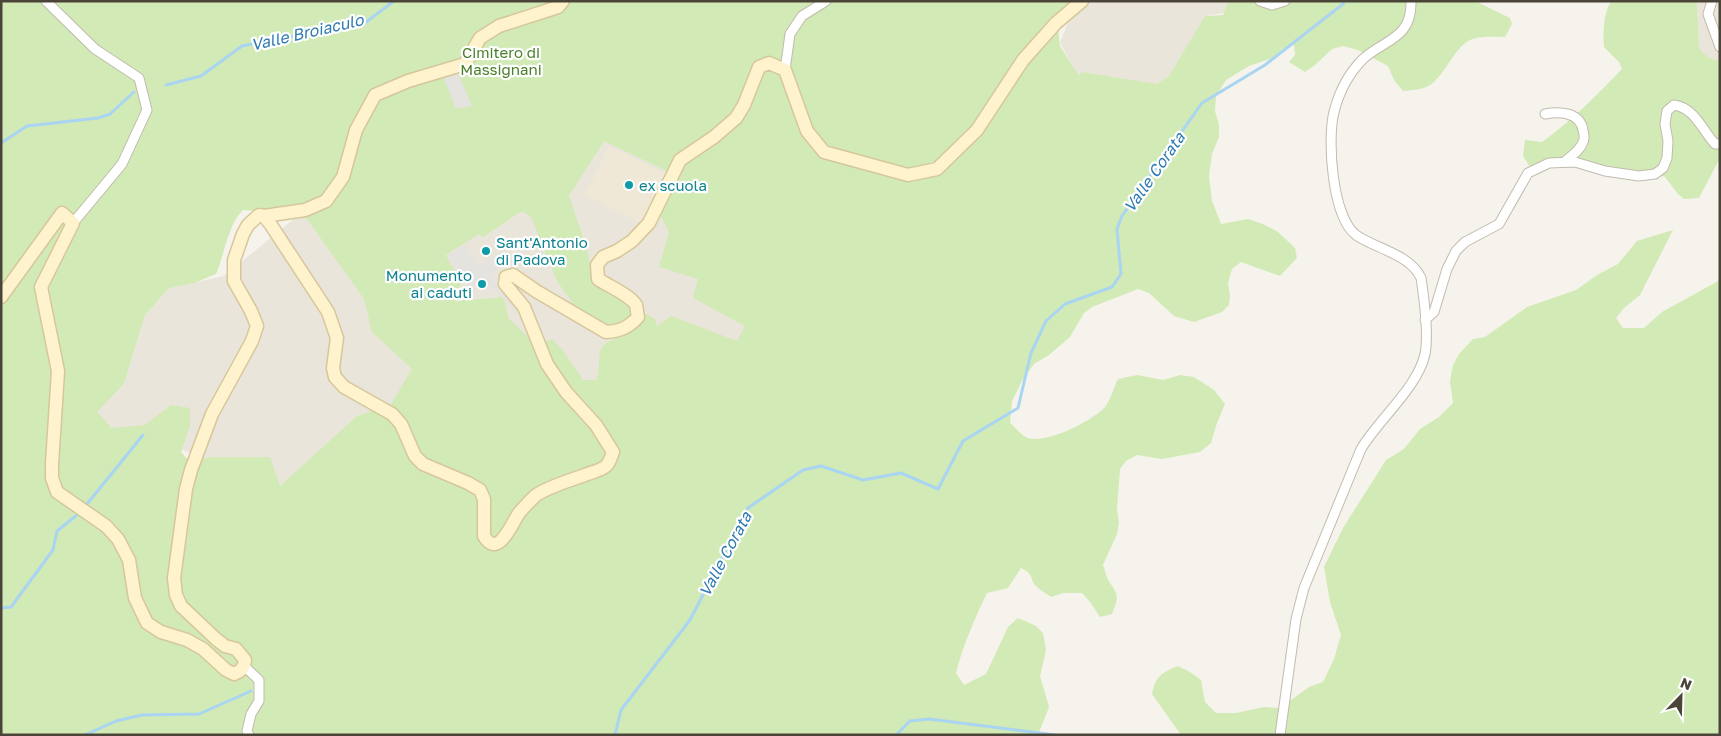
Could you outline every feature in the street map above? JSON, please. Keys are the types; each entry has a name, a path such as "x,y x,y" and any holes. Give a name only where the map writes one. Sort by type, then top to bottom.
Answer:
{"street":[{"path":"46,1 95,49 138,78 147,110 122,164 73,223 41,287 58,371 52,478 57,492 106,526 118,539 129,560 135,598 147,622 161,632 188,640 202,649 226,670 234,674 242,669 245,660 236,650 225,646 216,639 180,606 176,595 174,578 186,489 191,470 212,414 252,341 257,326 234,281 234,260 243,234 248,225 259,215 264,216 305,210 326,200 342,177 356,130 376,95 408,80 465,64 480,38 492,30 558,7 563,1"},
{"path":"826,1 802,16 790,34 785,70 807,131 824,152 908,175 937,169 976,130 1023,60 1056,24 1082,1"},
{"path":"1260,1 1272,5 1286,1"},
{"path":"1280,735 1296,619 1304,588 1361,449 1372,432 1410,385 1425,355 1426,342 1422,284 1417,270 1408,262 1362,239 1351,231 1345,223 1339,208 1330,140 1334,113 1346,82 1371,52 1392,40 1402,31 1409,18 1411,1"},
{"path":"1712,1 1708,14 1720,46"},
{"path":"264,216 328,312 337,338 333,368 335,377 344,387 392,414 401,424 415,456 423,464 480,490 484,499 484,536 492,544 498,543 503,540 520,512 536,496 554,487 598,471 608,465 613,452 596,425 566,392 547,364 524,307 505,284 506,277 513,275 536,291 606,332 618,332 631,325 638,317 636,305 598,279 597,265 603,257 617,251 632,241 649,223 680,160 714,137 736,118 744,105 759,67 769,63 785,70"},
{"path":"1425,320 1434,312 1447,268 1456,251 1465,242 1499,224 1528,173 1550,163 1575,162 1639,176 1655,174 1663,168 1667,158 1668,141 1665,124 1667,110 1674,105 1684,106 1703,126 1714,144 1720,144"},
{"path":"1545,114 1555,112 1567,113 1577,119 1583,128 1584,141 1580,148 1564,162"},
{"path":"1,297 57,218 62,213 73,223"},
{"path":"242,669 259,680 259,702 252,714 247,732 249,735"}],"shaded area":[{"path":"1082,1 1229,1 1223,13 1205,16 1164,101 1079,77 1060,43 1073,9"},
{"path":"1697,1 1720,1 1720,58 1717,60 1710,59 1699,48"},
{"path":"455,66 472,106 456,109 441,71"},
{"path":"611,130 713,197 770,344 280,486 123,428 112,428 96,412 124,384 145,315 169,288 224,276 305,210"},
{"path":"609,146 667,175 642,224 585,195"},
{"path":"465,245 478,267 501,252 508,263 489,275 517,306 514,309 483,279 469,288 447,256"}],"green space":[{"name":"Cimitero di Massignani","path":"1,1 1082,1 1057,17 1060,46 1079,76 1081,72 1157,84 1169,76 1205,16 1224,15 1223,13 1229,1 1475,1 1510,18 1512,24 1505,37 1480,37 1467,42 1456,53 1435,81 1427,87 1420,89 1403,91 1394,80 1388,66 1358,50 1343,46 1332,49 1305,72 1289,62 1295,55 1294,45 1282,49 1273,58 1249,66 1226,80 1216,96 1215,111 1219,125 1219,137 1212,154 1209,176 1212,201 1221,224 1248,219 1263,224 1278,232 1295,248 1297,258 1280,276 1241,262 1232,269 1228,283 1229,305 1222,312 1194,322 1174,316 1149,293 1138,289 1092,307 1084,313 1070,337 1049,355 1034,364 1023,379 1012,401 1010,423 1028,438 1036,439 1057,435 1090,419 1105,407 1118,379 1137,375 1163,380 1180,375 1194,377 1214,390 1225,404 1211,443 1200,452 1162,459 1137,455 1126,461 1120,469 1117,509 1119,523 1117,534 1103,565 1107,578 1117,596 1112,614 1100,617 1082,593 1063,593 1051,597 1037,587 1030,575 1021,568 1008,588 987,593 962,652 956,673 964,685 986,674 1008,627 1018,618 1036,626 1043,633 1046,650 1040,676 1049,707 1038,735 1,735","holes":["604,141 673,174 654,204 669,232 659,267 698,279 693,298 745,326 737,341 671,316 657,326 655,319 643,312 631,318 627,303 595,284 586,246 569,196","243,210 304,215 364,299 372,332 412,369 391,404 357,416 280,486 270,457 214,457 188,460 181,452 190,426 190,408 171,405 145,425 112,428 97,412 124,384 145,315 169,288 194,283 216,274 233,224","522,211 531,217 557,281 579,312 615,339 603,346 596,380 583,380 562,349 552,339 537,345 509,319 504,299 501,296 455,302 460,290 460,280 446,255 479,234 483,237"]},
{"path":"1611,1 1697,1 1699,48 1709,58 1717,60 1720,58 1720,158 1699,198 1684,199 1665,177 1647,171 1603,172 1571,163 1532,170 1523,156 1525,140 1542,142 1584,107 1622,69 1619,62 1604,47 1604,24 1606,12"},
{"path":"1673,230 1640,295 1624,308 1616,318 1623,328 1644,328 1662,312 1720,280 1720,735 1181,735 1152,694 1155,683 1160,676 1178,666 1201,680 1205,702 1216,713 1236,713 1264,707 1280,708 1309,687 1323,682 1334,659 1341,635 1330,602 1324,567 1343,528 1386,460 1404,449 1420,429 1439,417 1453,403 1450,381 1453,365 1459,354 1473,339 1485,337 1527,307 1576,290 1597,275 1618,264 1637,241"}],"waterway":[{"name":"Valle Broiaculo","path":"166,85 201,76 242,46 366,22 394,1"},
{"name":"Valle Corata","path":"615,735 621,710 690,620 748,508 803,470 821,466 863,480 901,473 938,489 963,441 1018,408 1031,353 1046,321 1065,304 1112,287 1121,274 1117,229 1122,216 1202,103 1265,65 1343,4 1344,1"},
{"name":"Valle Broiaculo","path":"1,143 27,126 98,118 110,114 134,92"},
{"path":"87,504 143,435"},
{"path":"1,608 11,607 53,550 57,531 77,515"},
{"path":"85,735 116,721 142,715 199,714 251,691"},
{"path":"896,735 910,721 929,719 1055,735"}],"place":[{"name":"ex scuola","path":"629,185"},
{"name":"Sant'Antonio di Padova","path":"486,251"},
{"name":"Monumento ai caduti","path":"482,284"}]}
